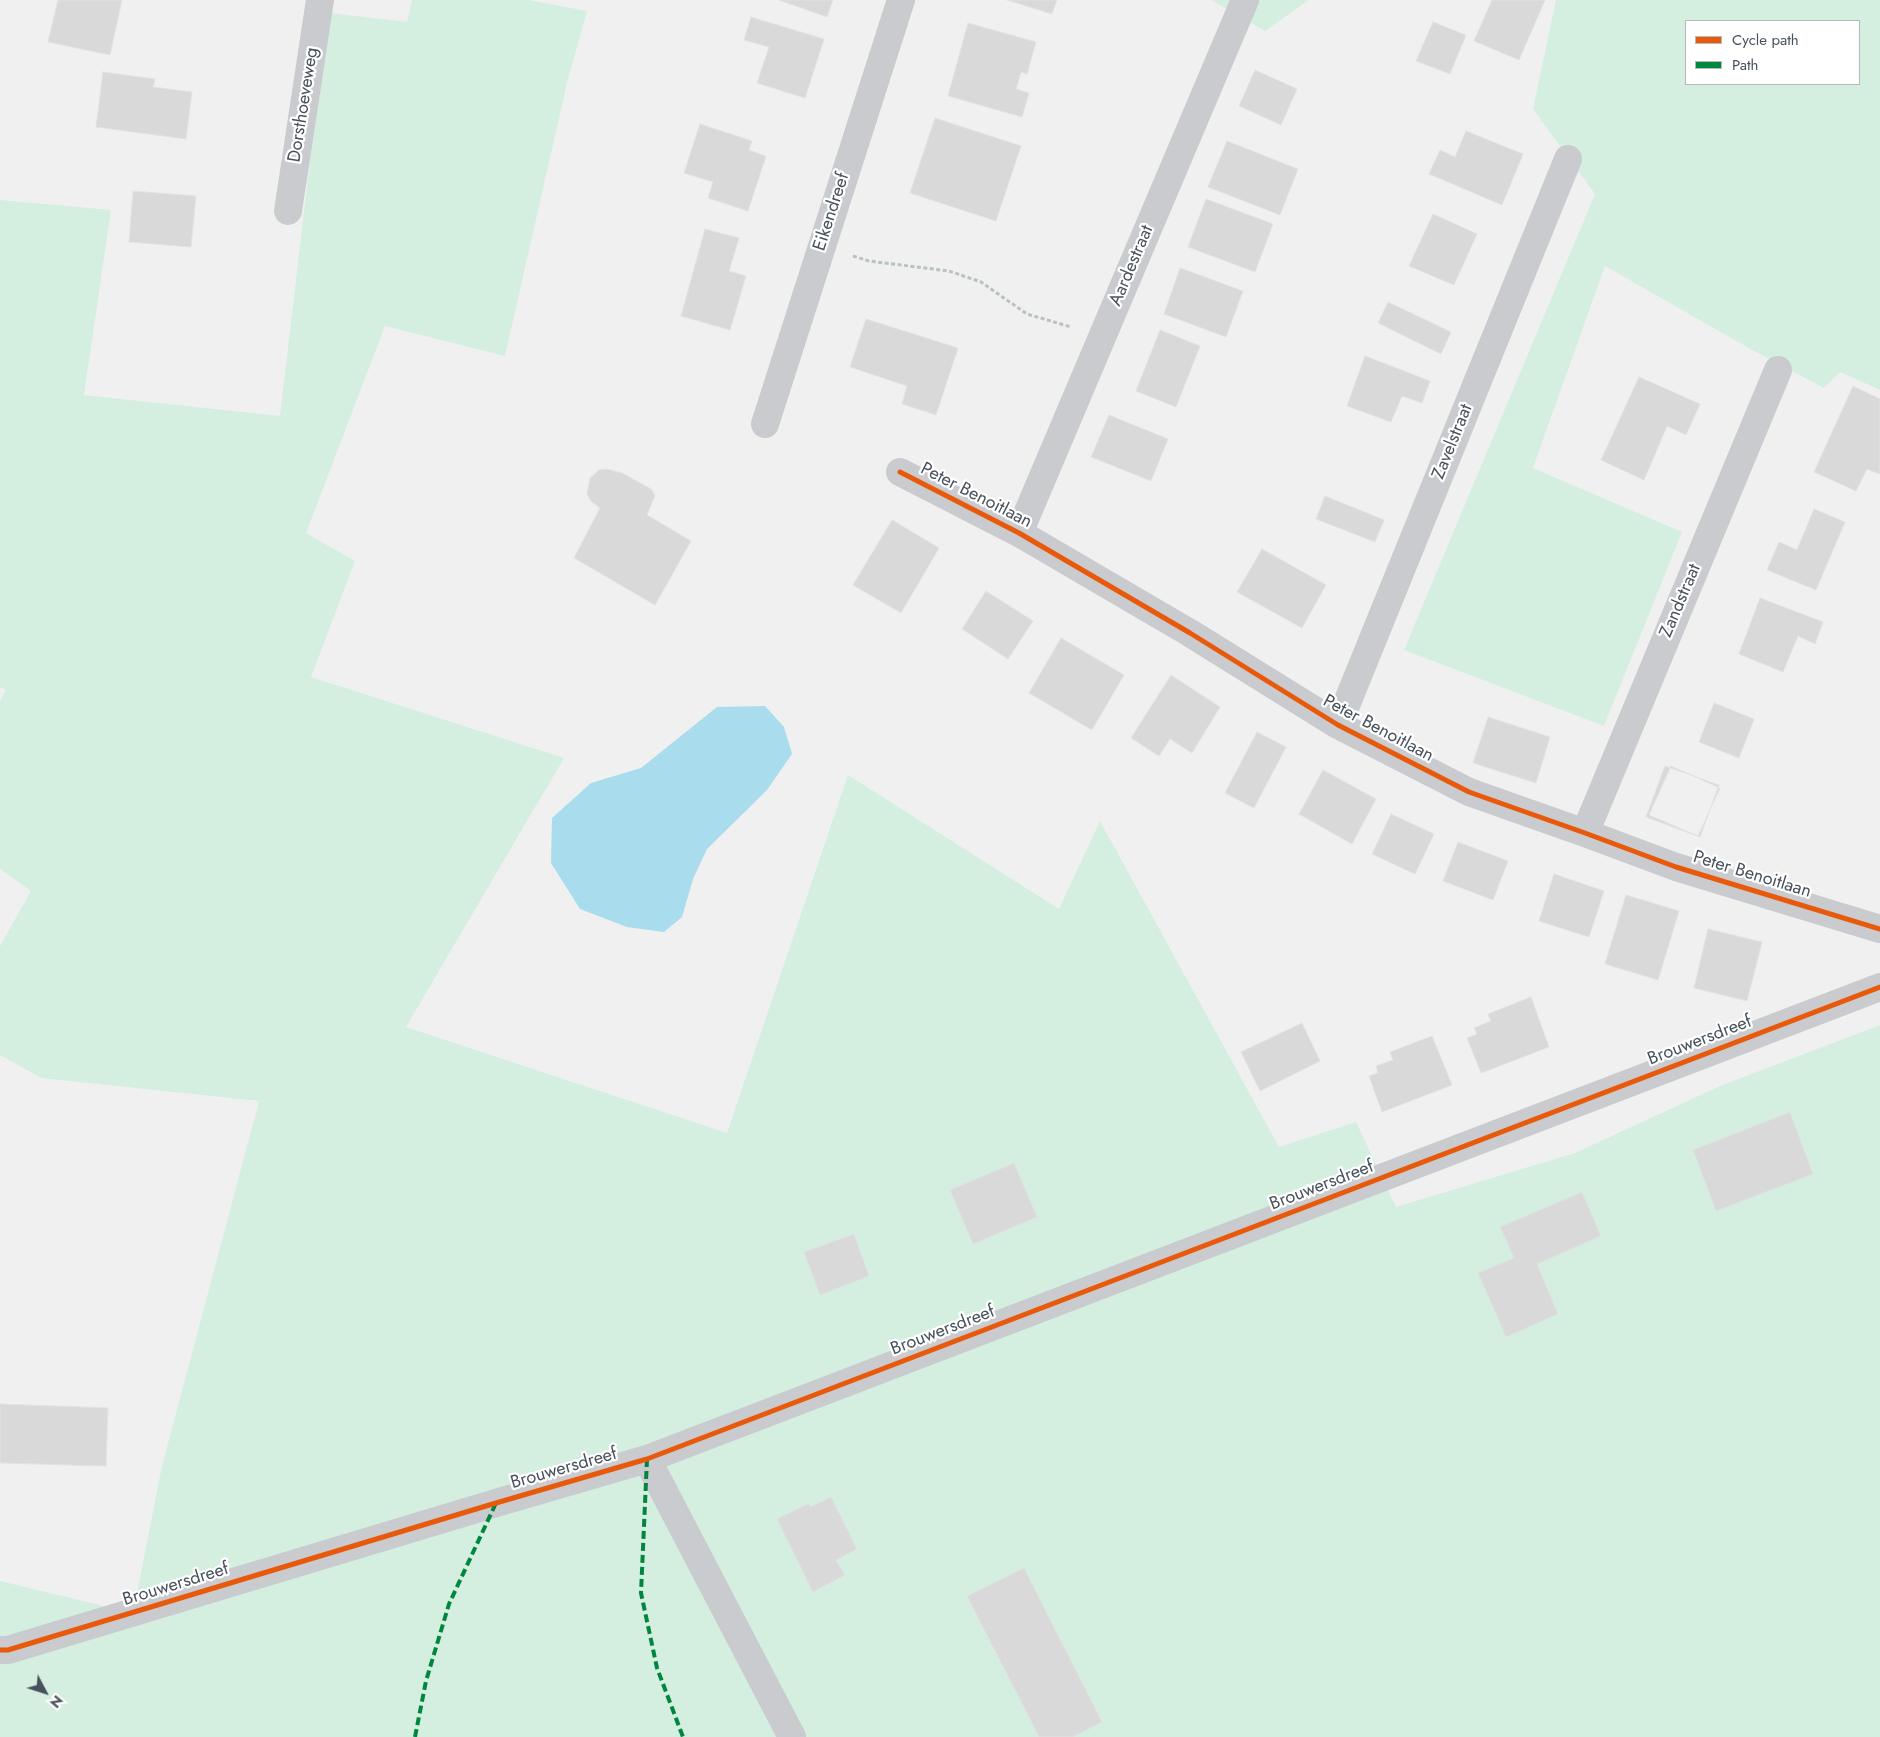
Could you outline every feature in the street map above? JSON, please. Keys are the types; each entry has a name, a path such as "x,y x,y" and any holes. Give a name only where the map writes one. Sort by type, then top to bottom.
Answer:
{"street":[{"name":"Dorsthoeveweg","path":"288,211 320,0"},
{"name":"Eikendreef","path":"766,424 901,0"},
{"name":"Aardestraat","path":"1019,533 1245,0"},
{"name":"Zavelstraat","path":"1338,725 1568,159"},
{"name":"Zandstraat","path":"1585,833 1778,370"},
{"name":"Peter Benoitlaan","path":"900,472 1019,533 1190,633 1338,725 1468,792 1676,866 1880,929"},
{"name":"Brouwersdreef","path":"0,1650 8,1650 647,1459 1880,987"},
{"path":"647,1459 792,1737"}],"path":[{"path":"821,248 869,261 949,271 981,282 1027,314 1062,323 1101,339"}],"green space":[{"path":"412,0 529,0 587,11 567,83 505,356 385,326 306,533 355,561 311,677 564,758 406,1027 727,1133 848,775 1059,909 1100,821 1279,1147 1356,1122 1396,1207 1575,1153 1720,1086 1880,1025 1880,1737 0,1737 0,1581 133,1613 162,1466 259,1101 41,1078 0,1055 0,946 31,891 0,869 0,701 6,690 0,687 0,200 111,210 84,395 280,416 309,169 317,42 322,12 407,22"},
{"path":"1211,0 1309,0 1265,31"},
{"path":"1556,0 1880,0 1880,390 1840,372 1824,388 1754,351 1605,266 1533,468 1682,532 1604,726 1404,650 1595,194 1533,109"}],"water":[{"path":"765,706 784,727 792,754 767,790 707,849 693,879 682,917 664,932 627,927 580,909 551,863 552,818 591,783 641,768 717,707"}],"building":[{"path":"58,0 122,0 110,55 48,42"},
{"path":"779,0 833,0 827,17"},
{"path":"1007,0 1057,0 1052,14"},
{"path":"1492,0 1545,0 1519,60 1474,41"},
{"path":"751,17 824,39 805,98 757,83 769,47 744,40"},
{"path":"1433,22 1466,35 1450,74 1416,61"},
{"path":"968,23 1036,42 1027,74 1021,72 1016,89 1029,93 1022,117 948,96"},
{"path":"1255,70 1297,89 1281,125 1239,106"},
{"path":"103,72 155,79 153,87 192,92 186,139 96,127"},
{"path":"935,118 1021,146 996,221 910,193"},
{"path":"700,124 752,141 749,150 766,156 748,211 708,198 713,182 684,173"},
{"path":"1466,131 1523,154 1502,205 1429,174 1440,150 1455,157"},
{"path":"1227,141 1298,169 1280,215 1208,187"},
{"path":"133,191 196,196 191,247 129,242"},
{"path":"1206,199 1273,224 1255,272 1188,247"},
{"path":"1433,214 1477,234 1454,285 1409,266"},
{"path":"705,229 739,238 729,271 746,276 730,330 681,316"},
{"path":"1180,268 1243,291 1226,337 1164,314"},
{"path":"1388,302 1451,332 1441,354 1378,323"},
{"path":"866,319 958,348 936,415 902,404 907,386 850,367"},
{"path":"1160,330 1200,346 1176,407 1136,391"},
{"path":"1365,356 1430,381 1422,403 1402,396 1391,422 1347,406"},
{"path":"1639,377 1700,404 1686,435 1667,426 1644,480 1601,460"},
{"path":"1853,386 1880,399 1880,472 1879,474 1867,469 1856,491 1814,472"},
{"path":"1109,415 1168,439 1151,481 1091,457"},
{"path":"606,469 622,473 651,489 655,495 647,515 691,541 655,605 574,558 600,508 591,501 587,494 590,478 599,470"},
{"path":"1325,496 1384,520 1375,542 1316,519"},
{"path":"1814,509 1845,522 1816,590 1767,570 1779,542 1797,550"},
{"path":"892,520 939,548 901,613 853,585"},
{"path":"1262,549 1326,585 1302,628 1237,592"},
{"path":"986,591 1033,621 1008,659 962,629"},
{"path":"1760,598 1823,622 1815,644 1798,636 1783,672 1739,654"},
{"path":"1061,638 1124,675 1092,730 1029,693"},
{"path":"1171,675 1220,707 1192,753 1170,739 1159,756 1131,738"},
{"path":"1714,703 1754,719 1739,758 1699,742"},
{"path":"1488,717 1550,737 1536,783 1473,763"},
{"path":"1257,732 1286,747 1254,808 1225,793"},
{"path":"1665,766 1719,785 1700,837 1646,817"},
{"path":"1671,766 1720,788 1698,836 1649,815"},
{"path":"1323,770 1376,799 1352,844 1299,814"},
{"path":"1391,814 1434,834 1415,874 1372,854"},
{"path":"1458,842 1508,861 1493,900 1443,881"},
{"path":"1554,874 1604,891 1589,937 1539,921"},
{"path":"1626,895 1679,911 1658,980 1605,964"},
{"path":"1708,929 1762,942 1747,1001 1694,988"},
{"path":"1531,997 1549,1047 1481,1073 1467,1038 1477,1034 1474,1028 1491,1021 1488,1014"},
{"path":"1302,1023 1320,1061 1260,1091 1241,1052"},
{"path":"1432,1036 1452,1085 1382,1112 1369,1076 1378,1073 1376,1066 1393,1060 1390,1052"},
{"path":"1790,1112 1813,1174 1716,1211 1693,1150"},
{"path":"1014,1163 1037,1217 973,1244 950,1190"},
{"path":"1582,1192 1601,1236 1537,1264 1558,1314 1506,1337 1478,1273 1514,1258 1500,1227"},
{"path":"854,1234 869,1276 820,1295 804,1252"},
{"path":"0,1404 108,1408 106,1466 0,1463"},
{"path":"831,1497 857,1549 836,1560 845,1575 813,1592 777,1519 809,1503 810,1507"},
{"path":"1024,1568 1102,1722 1073,1737 1039,1737 967,1596"}],"marked path":[{"path":"647,1459 641,1593 657,1668 683,1737"},
{"path":"415,1737 426,1681 449,1604 496,1503"}],"cycle path":[{"path":"900,472 1019,533 1190,633 1338,725 1469,792 1676,867 1880,929"},
{"path":"0,1650 8,1650 647,1459 1880,987"}]}
